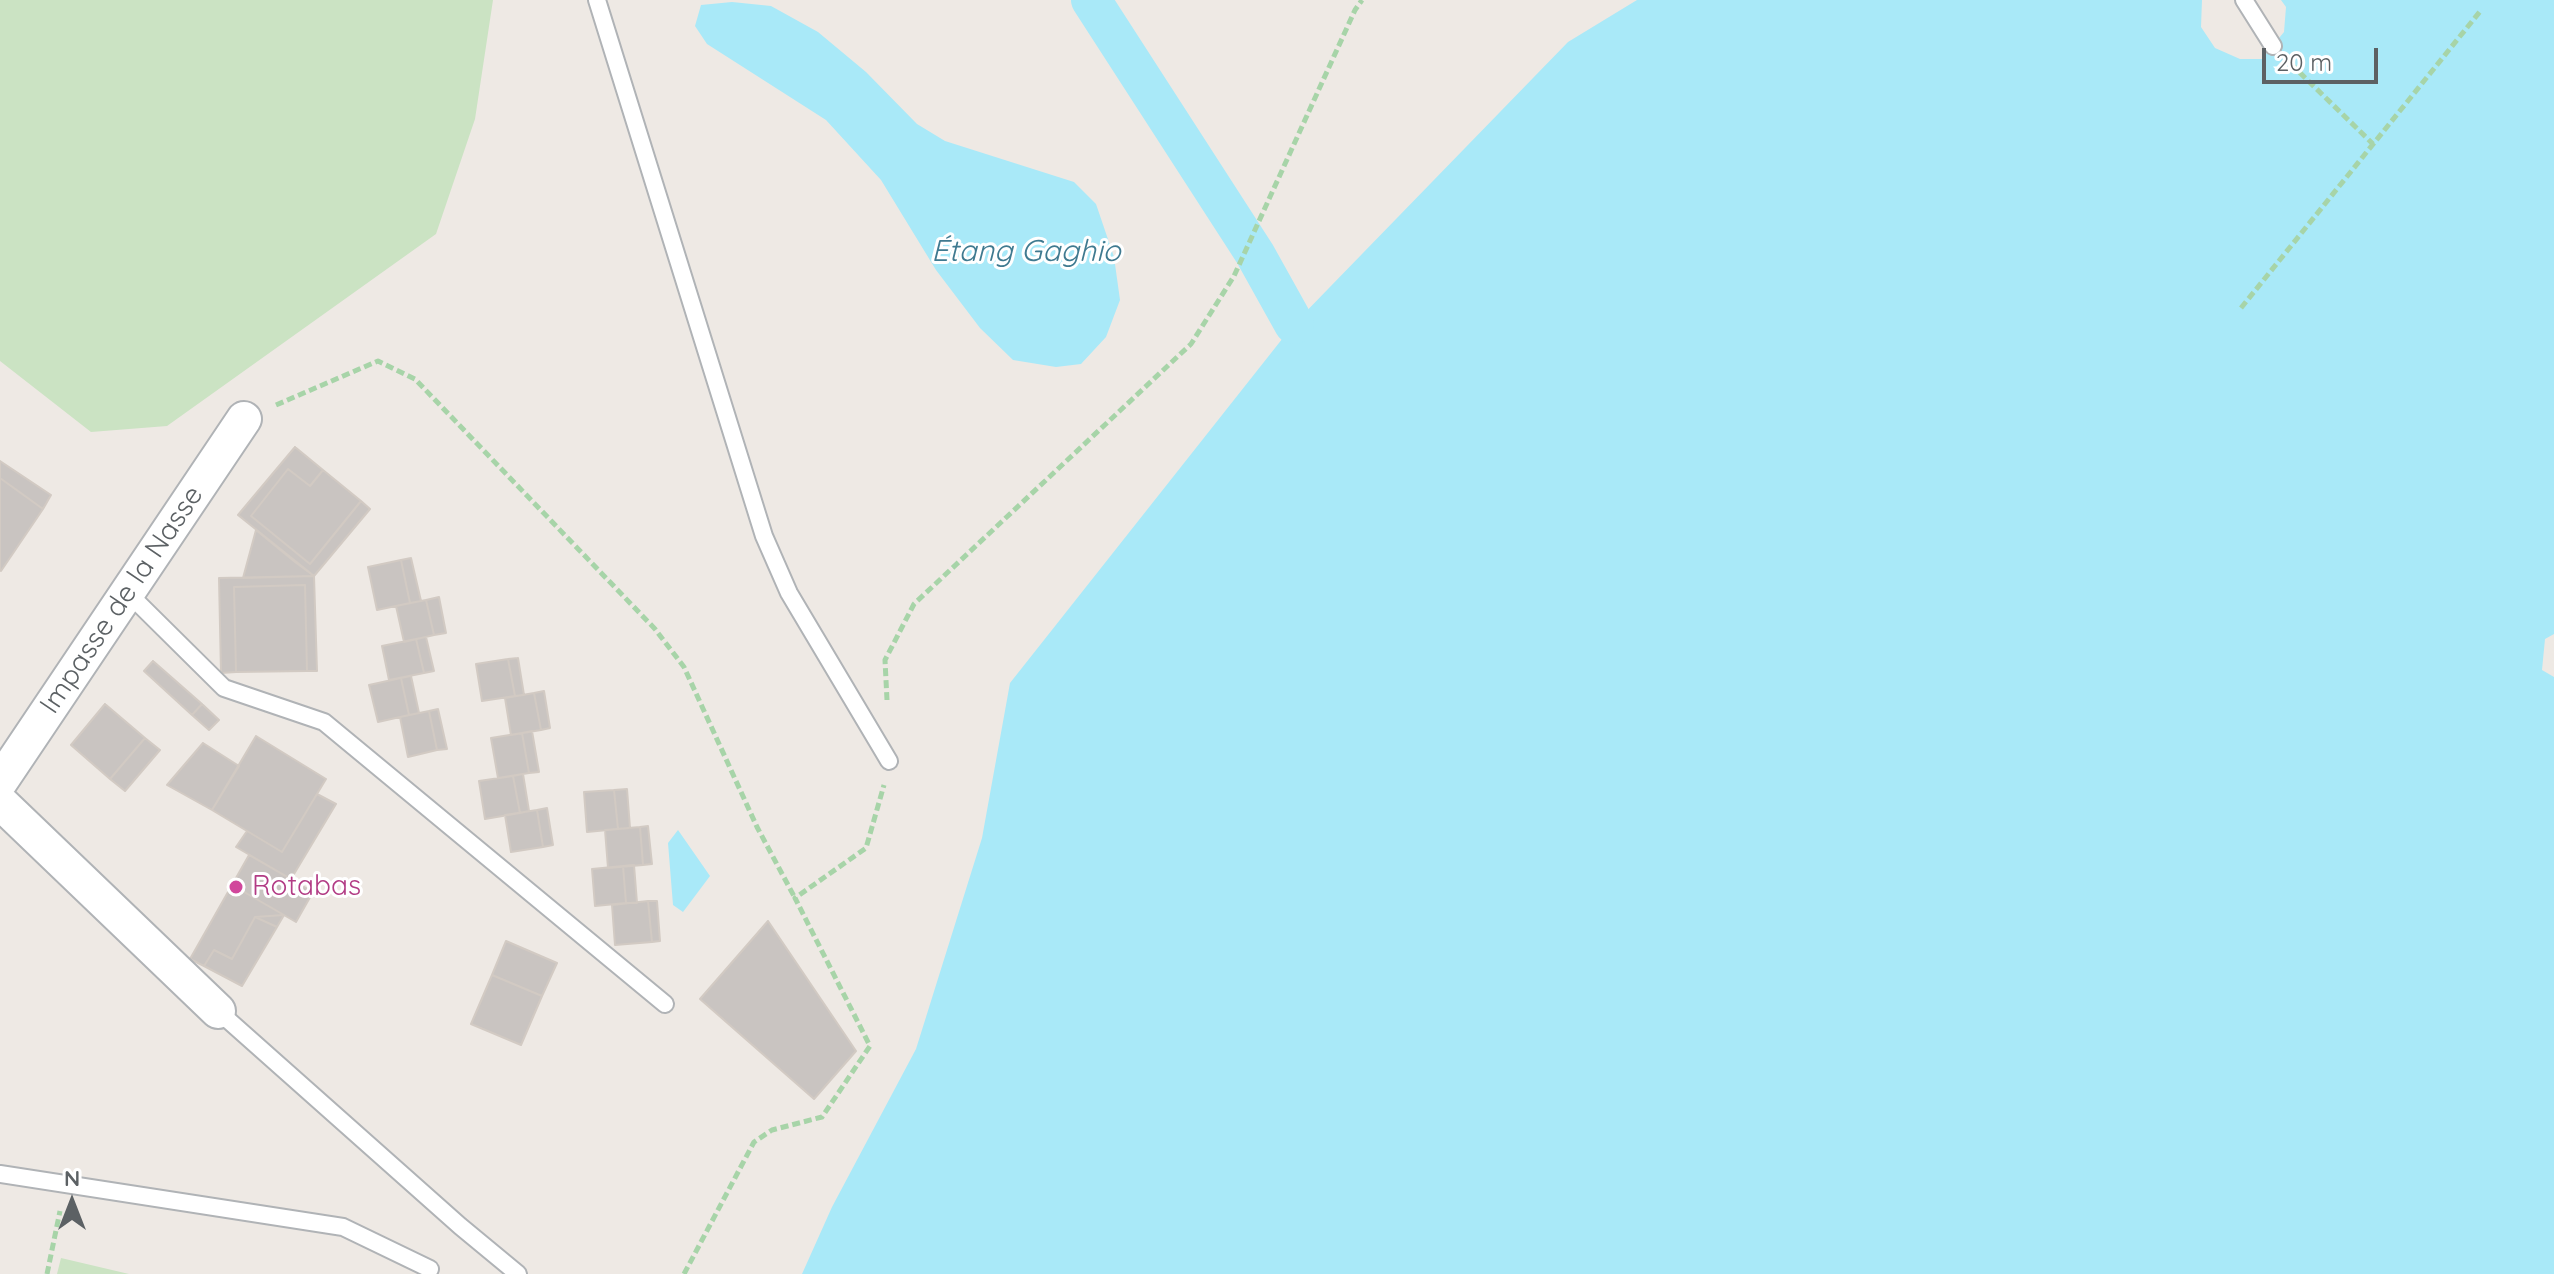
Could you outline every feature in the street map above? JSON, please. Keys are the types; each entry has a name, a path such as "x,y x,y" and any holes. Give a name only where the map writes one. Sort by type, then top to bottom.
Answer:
{"street":[{"name":"Impasse de la Nasse","path":"0,782 244,419"},
{"path":"0,802 218,1011"}],"lane":[{"path":"597,0 764,536 789,593 889,761"},
{"path":"2244,0 2273,46"},
{"path":"127,592 224,688 324,722 665,1004"},
{"path":"218,1011 518,1274"},
{"path":"0,1174 343,1227 430,1269"}],"path":[{"path":"887,704 885,660 914,604 1191,344 1234,276 1362,0"},
{"path":"2241,308 2482,9"},
{"path":"2273,46 2373,144"},
{"path":"244,419 378,361 415,379 655,629 684,667 757,827 870,1046 822,1117 772,1130 754,1142 684,1274"},
{"path":"795,898 866,848 889,761"},
{"path":"47,1274 66,1183"}],"green space":[{"path":"0,0 493,0 475,119 436,234 167,426 91,432 0,361"},
{"path":"61,1258 129,1274 57,1274"}],"water":[{"path":"1637,0 2202,0 2201,27 2215,48 2240,59 2262,59 2284,32 2286,7 2281,0 2554,0 2554,634 2545,639 2542,670 2554,677 2554,1274 802,1274 832,1207 916,1049 982,838 1010,683 1294,324 1568,42"},
{"name":"Étang Gaghio","path":"732,2 771,6 818,32 866,72 917,124 945,141 1074,182 1096,204 1114,257 1120,300 1106,337 1081,364 1056,367 1013,360 980,328 936,270 881,180 826,120 707,44 695,26 701,5"},
{"path":"678,830 710,876 683,912 673,905 668,843"}],"building":[{"path":"295,447 323,470 310,486 288,469 251,516 310,564 361,501 370,509 314,576 238,515"},
{"path":"0,461 51,495 43,509 0,478"},
{"path":"288,469 310,486 323,470 361,501 310,564 251,516"},
{"path":"0,478 43,509 1,571 0,570"},
{"path":"256,530 295,562 314,576 243,578"},
{"path":"411,558 421,601 410,603 401,560"},
{"path":"401,560 410,603 377,610 368,567"},
{"path":"314,576 317,671 307,671 305,585 234,587 236,672 221,673 219,578"},
{"path":"305,585 307,671 236,672 234,587"},
{"path":"439,597 446,633 434,635 426,600"},
{"path":"426,600 434,635 404,642 396,606"},
{"path":"426,637 434,671 424,673 416,639"},
{"path":"416,639 424,673 389,680 382,646"},
{"path":"518,658 524,695 515,696 508,659"},
{"path":"508,659 515,696 482,701 476,664"},
{"path":"153,661 202,704 192,715 144,671"},
{"path":"411,676 419,713 409,715 401,678"},
{"path":"401,678 409,715 378,722 369,685"},
{"path":"544,691 550,728 541,730 534,693"},
{"path":"534,693 541,730 511,735 505,698"},
{"path":"105,704 145,738 110,779 71,745"},
{"path":"202,704 219,720 209,730 192,715"},
{"path":"438,709 447,749 437,750 429,711"},
{"path":"429,711 437,750 408,757 400,717"},
{"path":"532,731 539,772 529,773 522,733"},
{"path":"522,733 529,773 498,778 491,738"},
{"path":"256,736 326,779 282,852 212,810"},
{"path":"145,738 160,750 125,791 110,779"},
{"path":"203,743 239,766 212,810 167,785"},
{"path":"523,774 529,811 520,813 513,776"},
{"path":"513,776 520,813 485,819 479,781"},
{"path":"627,789 630,828 618,829 614,790"},
{"path":"614,790 618,829 587,832 584,792"},
{"path":"317,794 336,804 291,879 236,847 247,831 282,852"},
{"path":"547,808 553,845 543,847 537,810"},
{"path":"537,810 543,847 511,852 505,815"},
{"path":"648,826 652,864 643,865 640,827"},
{"path":"640,827 643,865 608,868 605,830"},
{"path":"249,855 313,892 296,922 232,885"},
{"path":"634,865 637,903 626,903 623,866"},
{"path":"623,866 626,903 595,906 592,869"},
{"path":"232,885 284,915 255,917 232,959 214,950 204,966 190,959"},
{"path":"648,901 657,901 660,941 652,942"},
{"path":"648,901 652,942 615,945 612,905"},
{"path":"284,915 277,927 255,917"},
{"path":"255,917 277,927 242,986 204,966 214,950 232,959"},
{"path":"768,921 856,1051 814,1099 700,999"},
{"path":"506,941 557,963 542,996 492,975"},
{"path":"492,975 542,996 521,1045 471,1024"}],"waterway":[{"path":"1091,0 1255,254 1294,324"}],"place":[{"name":"Rotabas","path":"236,887"}]}
